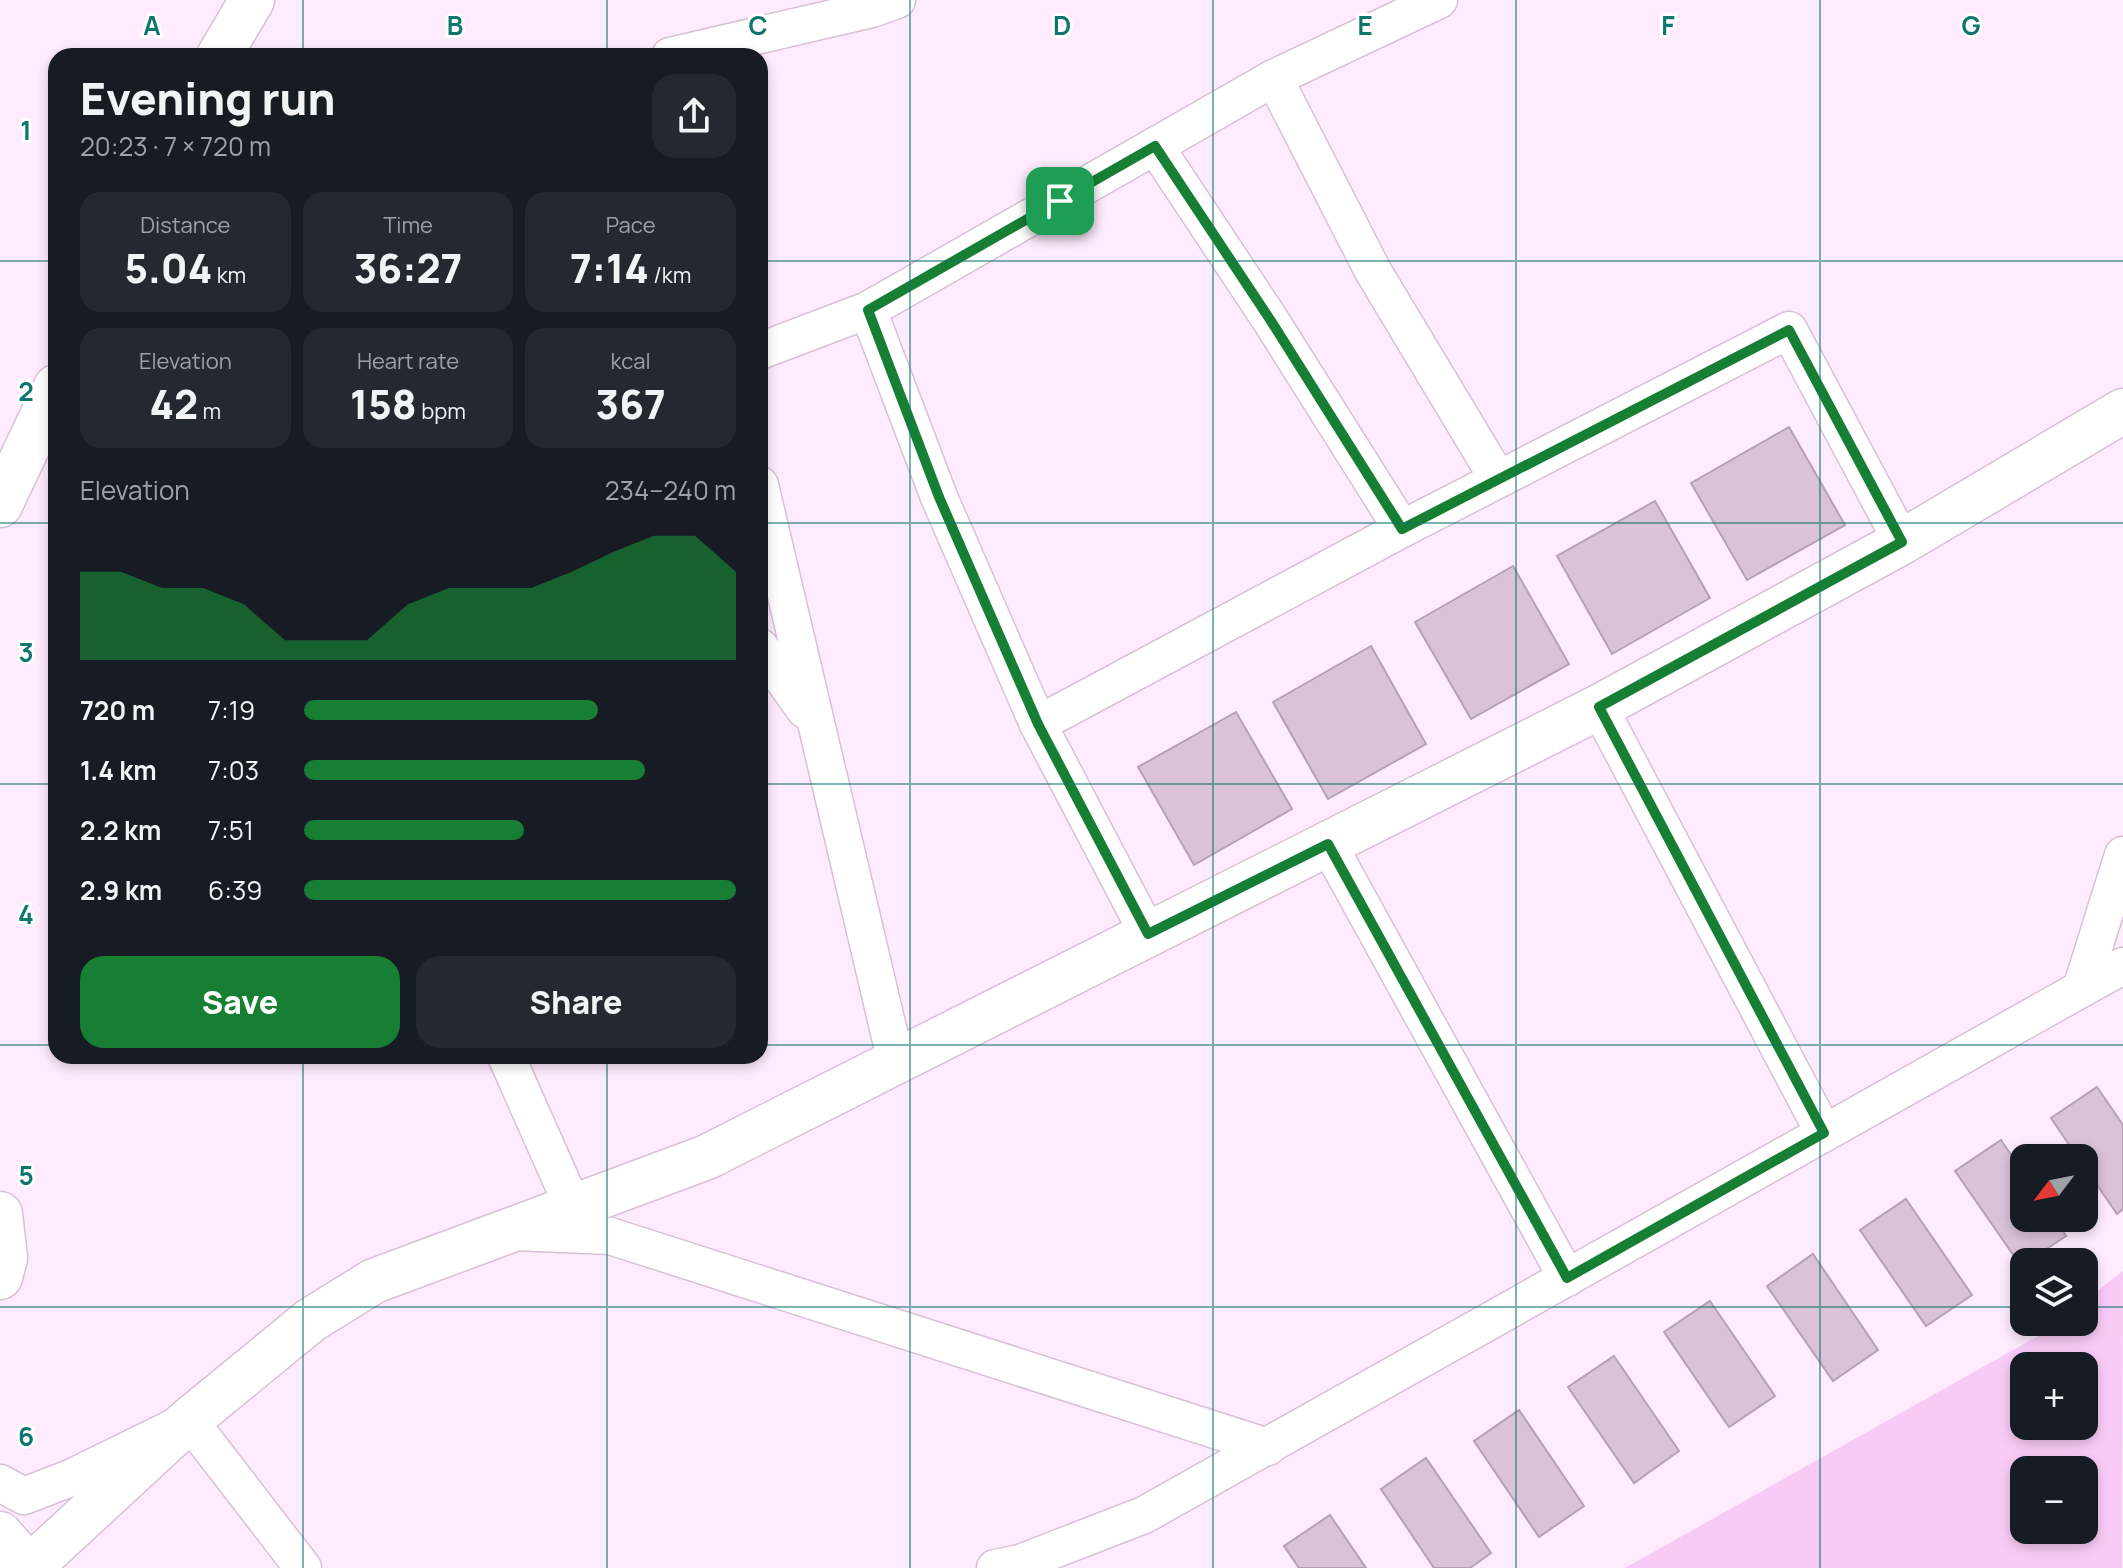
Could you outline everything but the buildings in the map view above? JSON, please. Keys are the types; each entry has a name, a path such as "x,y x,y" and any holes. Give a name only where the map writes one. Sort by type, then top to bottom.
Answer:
{"street":[{"path":"224,48 252,0"},
{"path":"704,48 872,9 897,0"},
{"path":"768,348 868,310 1274,78 1439,0"},
{"path":"1274,78 1373,271 1498,479"},
{"path":"1155,146 1271,321 1402,529"},
{"path":"868,310 939,497 1038,724 1148,934"},
{"path":"1038,724 1402,529 1789,330 1902,542"},
{"path":"0,505 48,404"},
{"path":"29,1568 189,1420 311,1320 374,1281 707,1157 1599,707 1902,542 2123,411"},
{"path":"768,528 896,1062"},
{"path":"768,658 816,725"},
{"path":"1599,707 1824,1133"},
{"path":"1328,844 1567,1278"},
{"path":"2081,989 2123,855"},
{"path":"995,1568 1020,1563 1144,1515 2123,966"},
{"path":"510,1064 573,1207"},
{"path":"0,1214 5,1258 0,1277"},
{"path":"506,1231 610,1236 1268,1447"},
{"path":"0,1483 24,1496 73,1477 189,1420"},
{"path":"189,1420 303,1568"},
{"path":"0,1534 14,1550 17,1568"}],"shaded area":[{"path":"2123,1271 2122,1568 1625,1568 2038,1336 2098,1336 2098,1290"}],"route":[{"path":"1155,146 1271,321 1402,529 1789,330 1902,542 1599,707 1824,1133 1567,1278 1328,844 1148,934 1038,724 939,497 868,310 1060,201 1155,146"}]}
